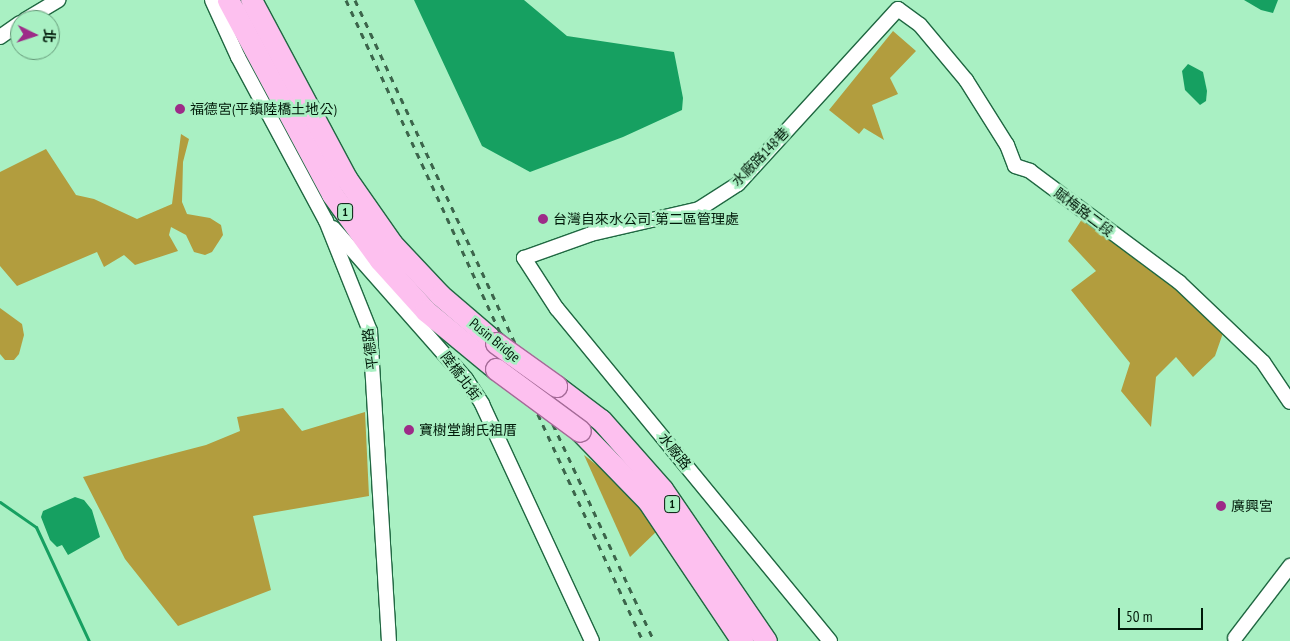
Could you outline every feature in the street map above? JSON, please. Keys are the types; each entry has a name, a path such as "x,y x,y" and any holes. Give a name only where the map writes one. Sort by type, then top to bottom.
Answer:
{"main road":[{"name":"1","path":"228,0 249,11"},
{"name":"Pusin Bridge","path":"249,11 346,178 392,244 440,295 496,343 601,420 662,489 766,641"},
{"name":"Pusin Bridge","path":"249,11 332,194 380,260 426,311 496,369 580,431 648,501 742,641"}],"street":[{"path":"42,10 58,0"},
{"name":"平德路","path":"212,0 238,57 326,221 370,331 389,641"},
{"name":"水廠路148巷","path":"524,258 591,234 699,209 738,184 898,9"},
{"name":"賦梅路二段","path":"898,9 920,25 966,80 1006,145 1016,166 1030,171 1179,282 1263,362 1290,402"},
{"name":"陸橋北街","path":"326,221 460,372 482,404 592,641"},
{"name":"水廠路","path":"524,258 557,309 830,641"},
{"path":"1235,638 1290,566"}],"shaded area":[{"path":"414,0 524,0 567,36 674,52 683,98 682,110 623,137 530,172 482,146"},
{"path":"1244,0 1278,0 1273,13 1261,10"},
{"path":"893,31 916,51 890,78 898,94 872,105 884,140 864,128 859,134 829,110"},
{"path":"1188,64 1203,72 1207,91 1206,101 1200,105 1185,90 1182,71"},
{"path":"181,134 189,139 183,162 182,202 187,214 210,218 221,225 223,235 212,252 205,255 194,252 186,235 171,227 169,235 178,251 135,265 124,255 104,267 97,252 17,286 0,266 0,172 46,149 76,195 94,199 137,219 172,204"},
{"path":"1082,219 1182,293 1223,333 1215,356 1193,377 1176,357 1156,377 1151,427 1121,391 1130,363 1071,290 1096,271 1068,241"},
{"path":"0,308 22,324 24,335 19,354 14,360 5,360 0,354"},
{"path":"283,408 302,431 365,412 369,496 253,516 271,590 178,626 125,559 83,477 206,445 240,431 237,417"},
{"path":"584,455 613,478 658,530 630,557"},
{"path":"75,497 84,500 92,510 100,537 68,555 62,545 57,547 50,540 41,517 43,511"}],"waterway":[{"path":"0,502 36,527 89,641"}],"railway":[{"path":"346,0 643,641"},
{"path":"355,0 654,641"}],"place":[{"name":"福德宮(平鎮陸橋土地公)","path":"180,109"},
{"name":"台灣自來水公司-第二區管理處","path":"543,219"},
{"name":"寶樹堂謝氏祖厝","path":"409,430"},
{"name":"廣興宮","path":"1221,506"}]}
